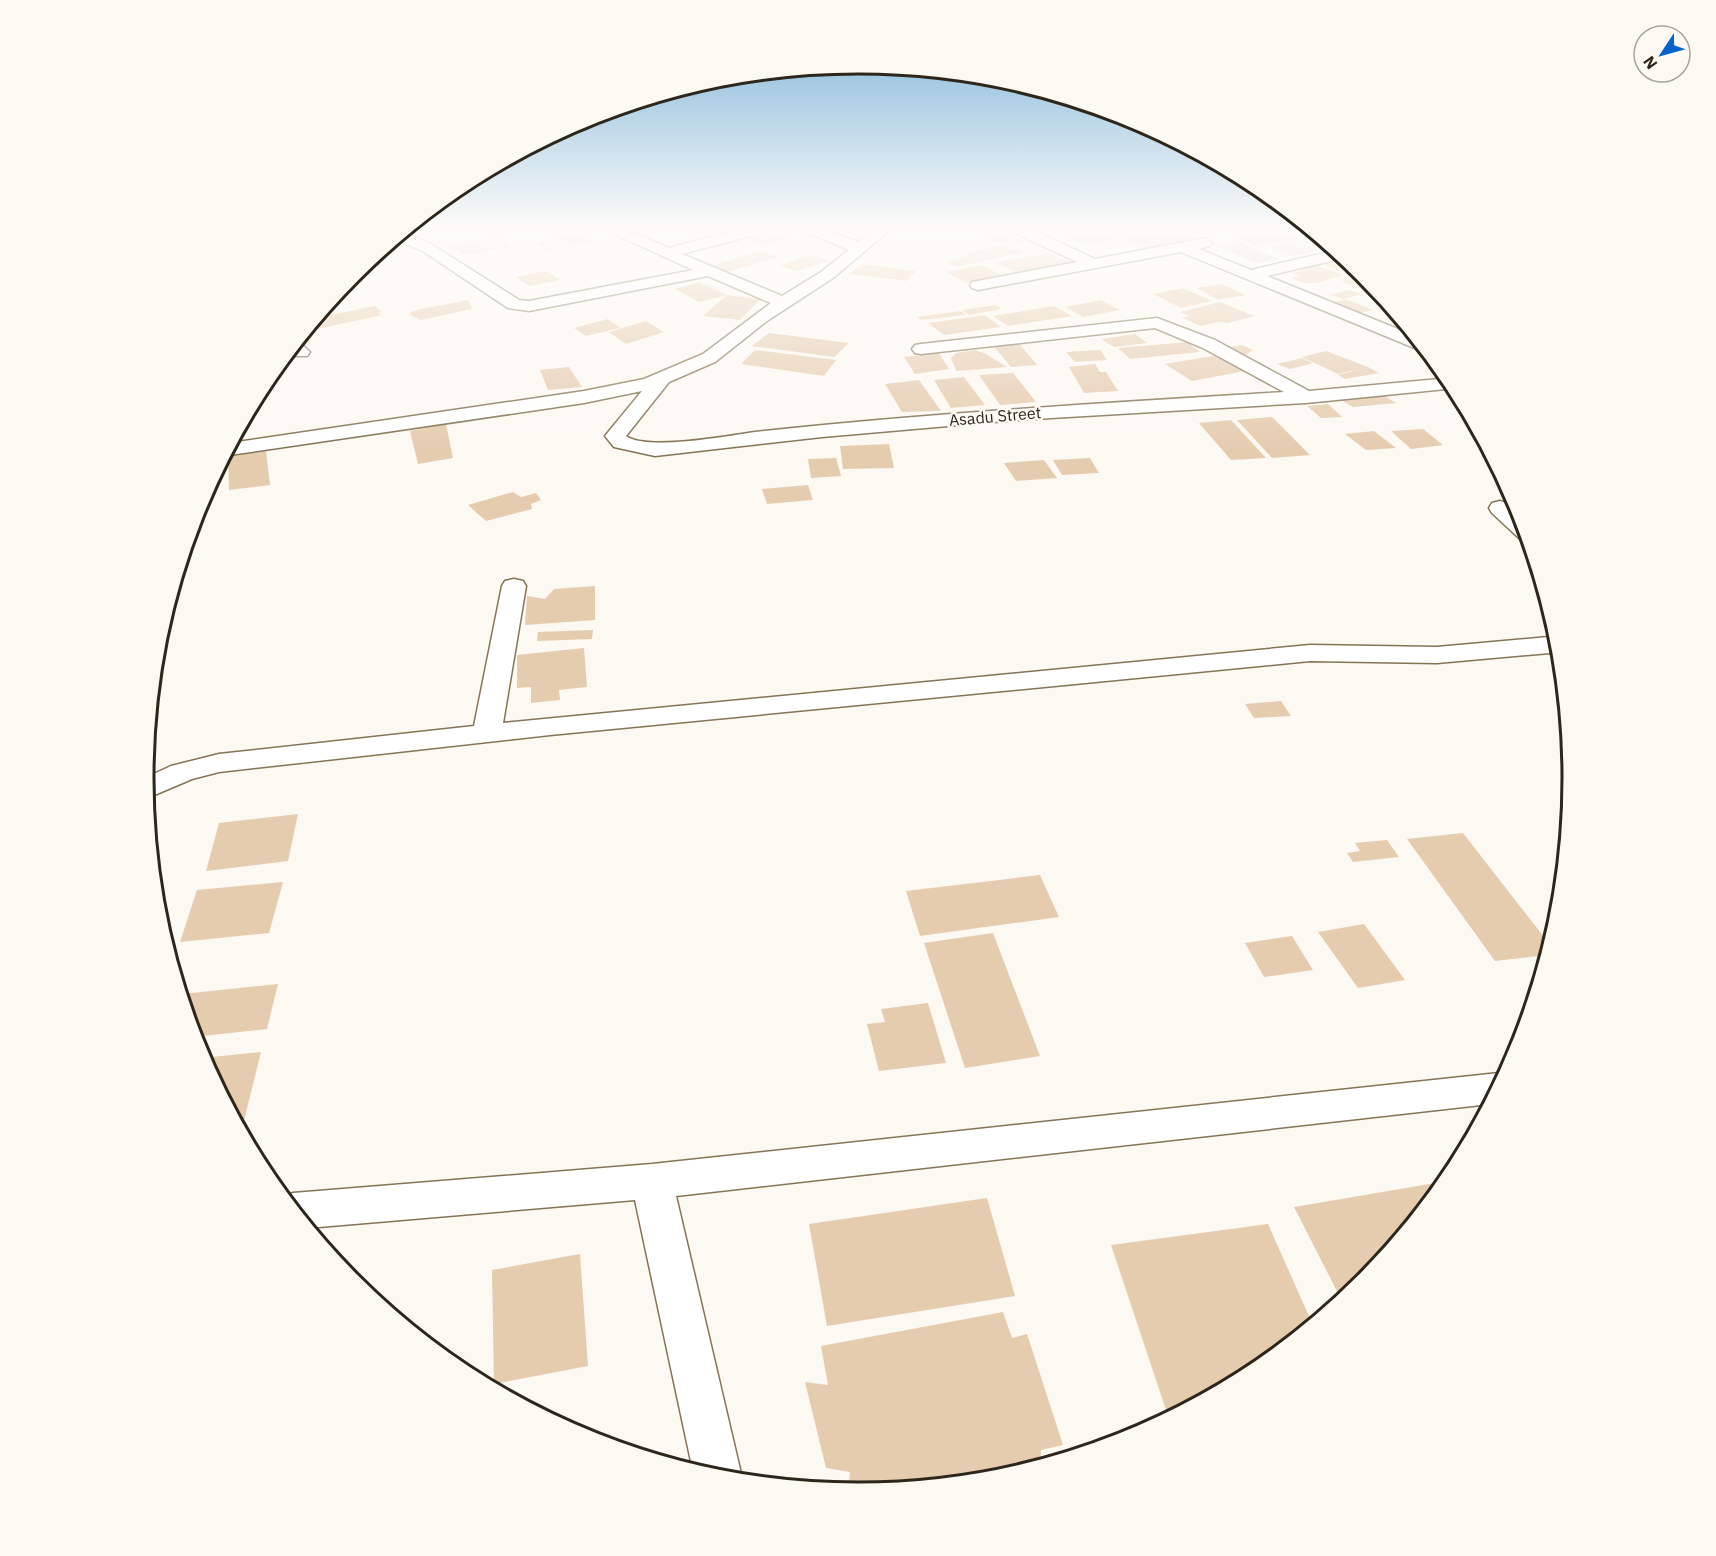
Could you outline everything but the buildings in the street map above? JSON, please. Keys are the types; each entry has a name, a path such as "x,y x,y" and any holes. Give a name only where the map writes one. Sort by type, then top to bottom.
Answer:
{"street":[{"path":"511,303 529,306 547,303"},
{"path":"236,449 629,390 663,379 709,358 761,317 784,303"},
{"path":"1318,303 1409,340"},
{"path":"921,349 1157,323 1209,345 1306,397"},
{"name":"Asadu Street","path":"663,379 615,436 621,443 655,450 822,431 1017,414 1306,397 1442,384"},
{"path":"1500,508 1514,521"},
{"path":"488,732 514,586"},
{"path":"153,786 182,772 219,763 488,732 1310,653 1437,655 1550,645"},
{"path":"302,1210 652,1181 1490,1089"},
{"path":"652,1181 717,1468"}]}
